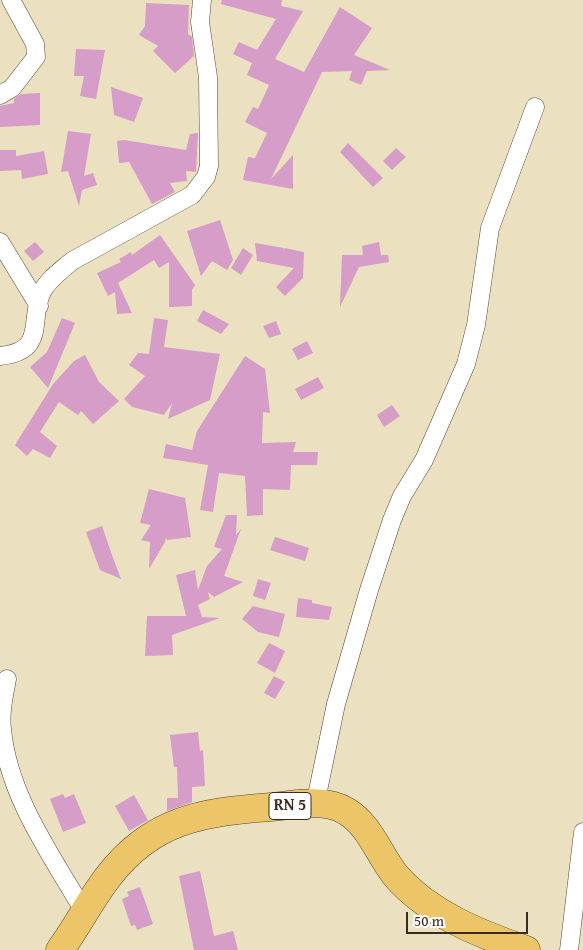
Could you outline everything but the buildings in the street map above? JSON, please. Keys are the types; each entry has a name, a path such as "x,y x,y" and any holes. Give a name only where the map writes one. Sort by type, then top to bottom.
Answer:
{"main road":[{"name":"RN 5","path":"60,950 108,877 140,844 170,824 240,809 316,804 329,805 345,810 358,821 394,874 410,892 433,908 497,940 526,950"}],"street":[{"path":"0,95 12,88 36,57 35,44 11,0"},
{"path":"0,356 14,354 30,341 36,331 38,306 43,290 72,261 182,201 197,190 206,177 209,166 208,77 200,22 202,0"},
{"path":"316,804 336,704 369,590 402,496 424,460 466,364 476,326 490,228 535,107"},
{"path":"0,242 38,306"},
{"path":"7,679 1,707 2,729 11,773 29,815 85,913"},
{"path":"569,950 583,832"}]}
